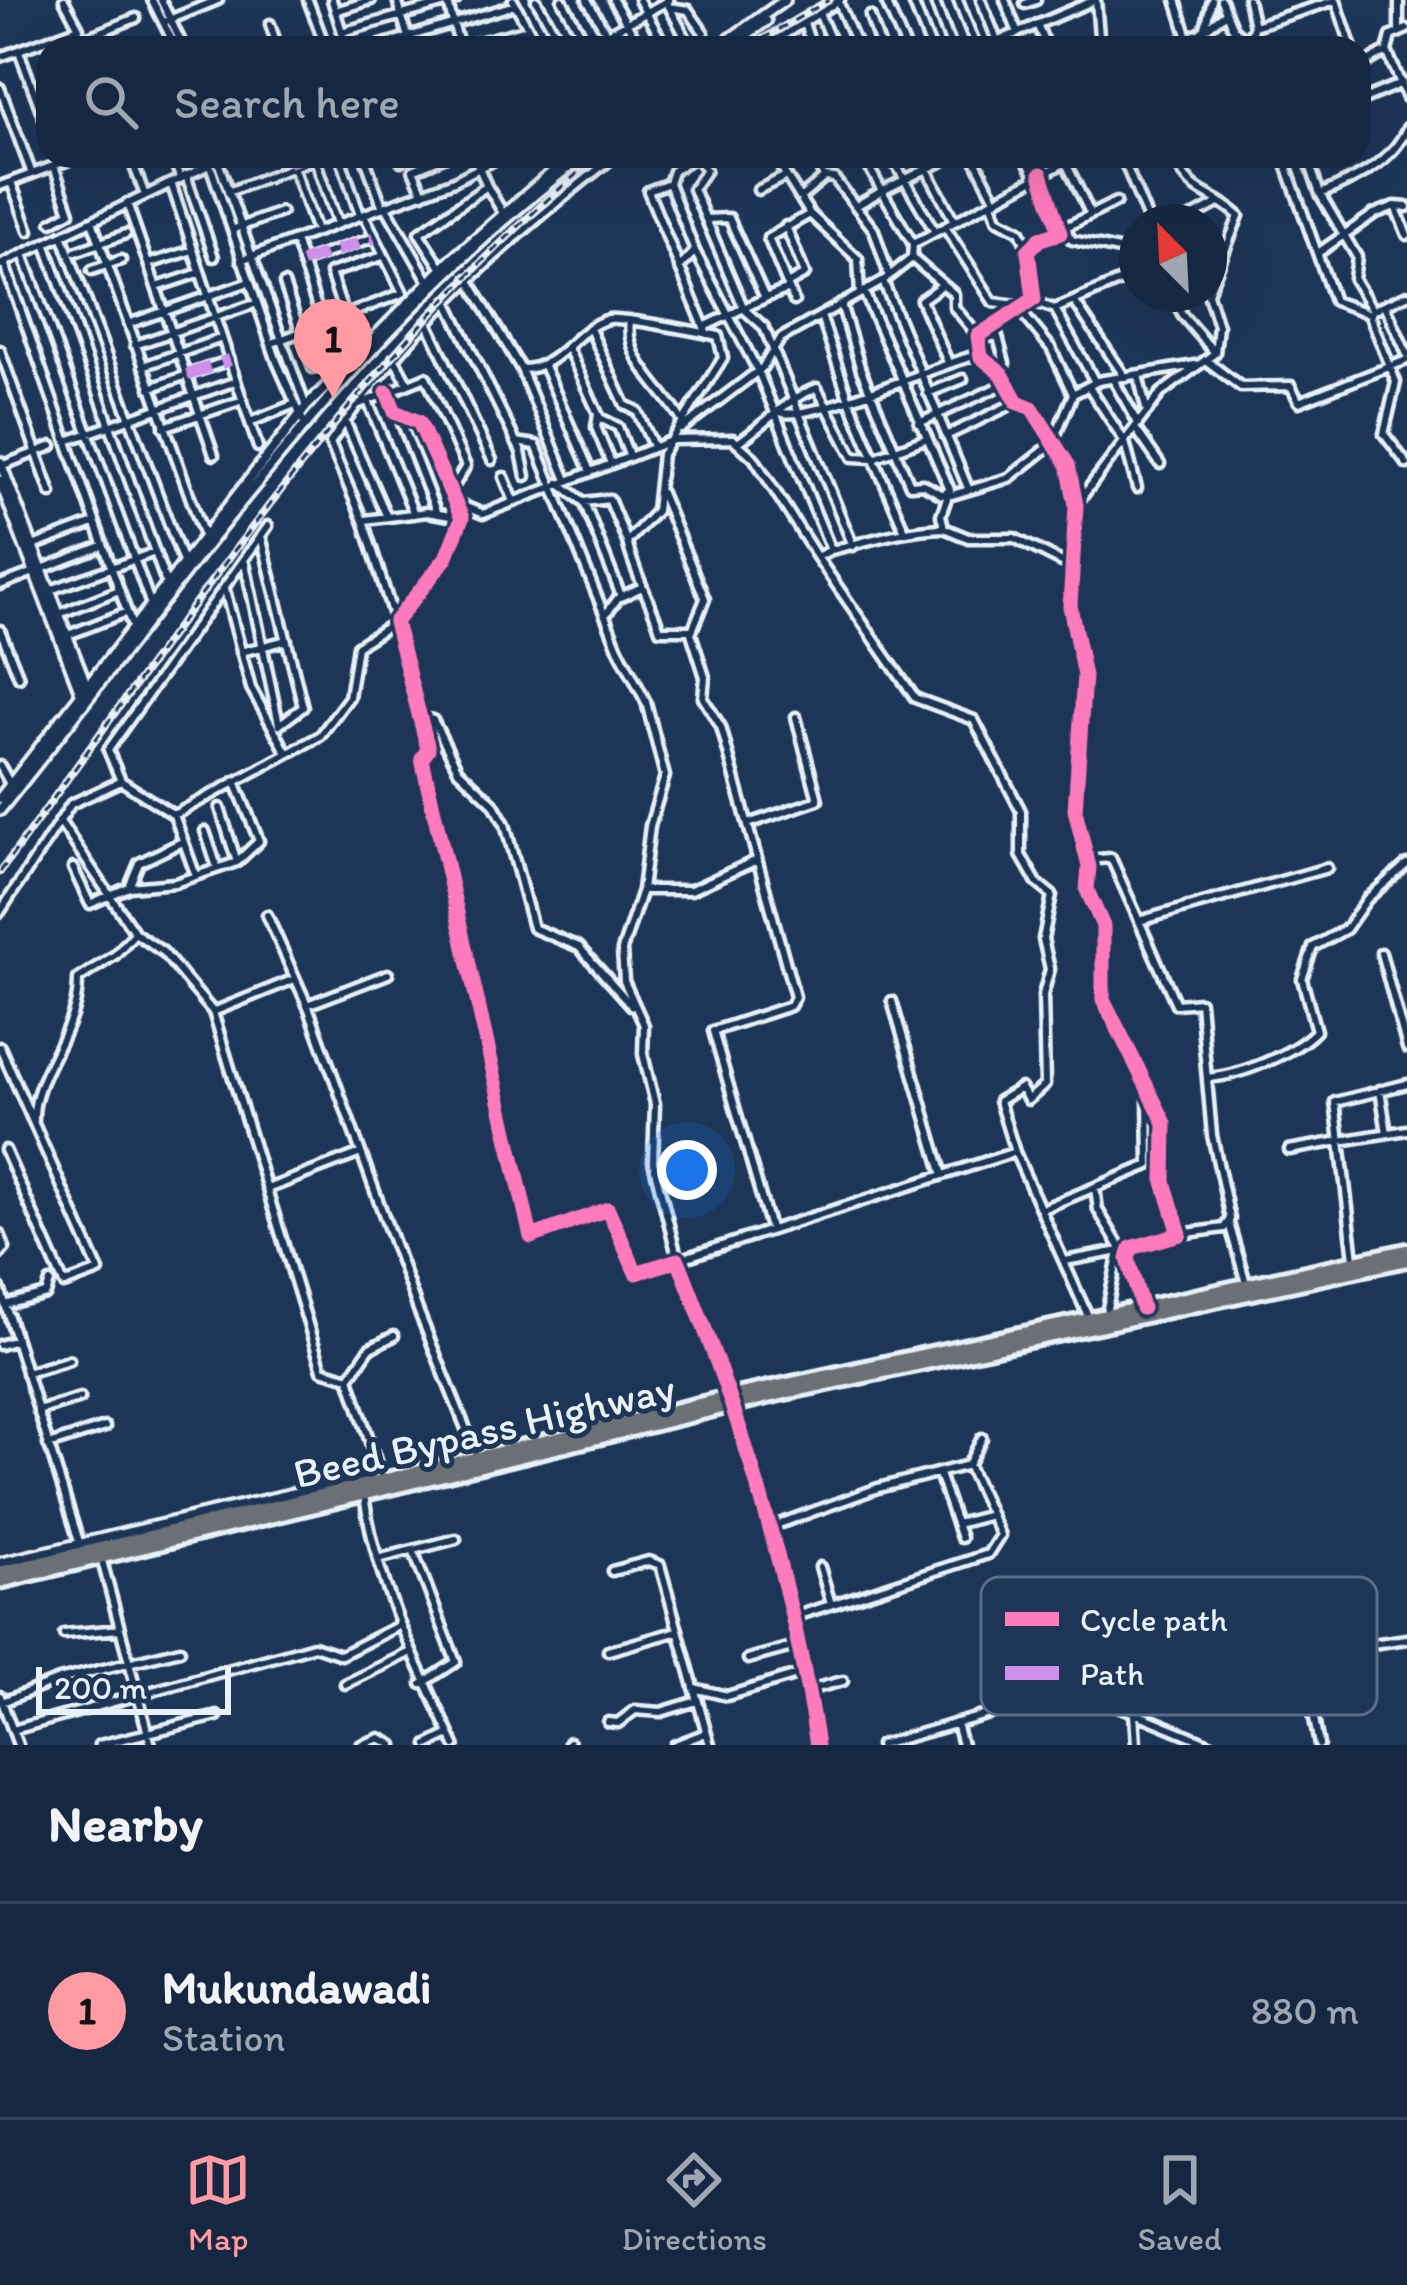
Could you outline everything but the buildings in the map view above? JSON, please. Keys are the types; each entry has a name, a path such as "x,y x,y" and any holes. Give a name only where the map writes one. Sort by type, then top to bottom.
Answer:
{"highway":[{"name":"Beed Bypass Highway","path":"386,1482 1407,1250"},
{"name":"Beed Bypass Highway","path":"0,1584 100,1554 365,1490 477,1456 1407,1260"},
{"name":"Beed Bypass Highway","path":"0,1568 80,1546 100,1554"}],"street":[{"path":"64,0 82,36"},
{"path":"156,0 175,36"},
{"path":"168,21 218,0"},
{"path":"308,0 322,36"},
{"path":"332,0 343,36"},
{"path":"334,11 371,0"},
{"path":"397,0 407,36"},
{"path":"536,0 557,36"},
{"path":"562,0 580,36"},
{"path":"587,0 606,34"},
{"path":"613,0 634,36"},
{"path":"639,0 659,36"},
{"path":"782,36 839,0 853,36"},
{"path":"884,0 900,36"},
{"path":"912,0 926,36"},
{"path":"934,0 948,36"},
{"path":"958,0 974,36"},
{"path":"981,0 995,36"},
{"path":"1005,0 1018,33"},
{"path":"1025,4 1036,0"},
{"path":"1061,0 1064,12"},
{"path":"1013,36 1096,0 1099,36"},
{"path":"1176,0 1187,36"},
{"path":"1200,33 1217,0"},
{"path":"1217,0 1239,36"},
{"path":"1248,0 1255,26 1250,36"},
{"path":"1255,26 1336,0 1348,36"},
{"path":"1399,0 1403,30 1390,36 1388,51 1406,94"},
{"path":"342,32 450,1 456,36"},
{"path":"735,36 789,1"},
{"path":"744,36 789,1"},
{"path":"414,36 514,2 532,36"},
{"path":"603,36 668,3 688,10 704,33"},
{"path":"668,3 686,36"},
{"path":"818,11 829,36"},
{"path":"1193,36 1226,14"},
{"path":"870,16 877,36"},
{"path":"101,36 136,18"},
{"path":"804,22 808,36"},
{"path":"270,24 274,36"},
{"path":"1037,24 1042,36"},
{"path":"63,36 79,28"},
{"path":"506,36 528,28"},
{"path":"0,57 36,46"},
{"path":"19,50 36,97"},
{"path":"1371,60 1388,51"},
{"path":"1371,96 1402,83"},
{"path":"0,88 32,174"},
{"path":"1320,194 1360,176 1398,149 1407,128"},
{"path":"0,186 44,168"},
{"path":"52,222 70,212 59,168"},
{"path":"135,168 146,195"},
{"path":"179,168 214,257"},
{"path":"134,630 2,264 198,168"},
{"path":"215,168 295,404 305,414"},
{"path":"222,193 290,168"},
{"path":"296,168 317,232"},
{"path":"320,168 338,225"},
{"path":"345,168 382,256 412,300"},
{"path":"369,168 384,208 429,282"},
{"path":"418,168 413,170 423,193"},
{"path":"245,258 478,168 503,213"},
{"path":"86,697 203,536 305,414 442,268 557,168"},
{"path":"0,811 305,414 446,273 569,168"},
{"path":"601,168 468,279 394,358 330,442 363,520 420,717 428,749 422,759 429,794 531,1237 608,1209 636,1273 1015,1152"},
{"path":"678,168 669,183 695,251 758,371 831,550"},
{"path":"705,168 693,189 744,309 764,327 853,546"},
{"path":"781,168 810,214 858,259 862,293 951,492 941,515 944,528"},
{"path":"820,168 825,177"},
{"path":"627,542 656,512 662,454 678,432 706,405 758,371 781,338 886,279 912,258 913,244 870,168"},
{"path":"898,168 935,232"},
{"path":"856,206 931,168"},
{"path":"978,168 997,219 1023,234 1035,293 978,337"},
{"path":"1033,168 1072,240 1119,250"},
{"path":"913,244 1054,168"},
{"path":"1064,168 1090,215"},
{"path":"1126,168 1141,204"},
{"path":"1180,168 1189,186 1223,204"},
{"path":"1287,168 1337,304 1372,312 1406,296"},
{"path":"1311,168 1320,194 1358,261 1354,278 1372,312 1396,382 1384,434 1407,464"},
{"path":"927,170 954,221"},
{"path":"758,190 786,176"},
{"path":"800,198 825,177 834,178 877,235 886,279 919,371 968,488"},
{"path":"11,182 29,231"},
{"path":"171,183 258,447"},
{"path":"669,183 648,191 706,330"},
{"path":"442,268 419,238 420,230 487,186"},
{"path":"1028,251 1116,202"},
{"path":"1216,204 1220,202"},
{"path":"128,203 214,455"},
{"path":"1395,206 1407,236"},
{"path":"1227,207 1239,216 1227,242"},
{"path":"1318,253 1347,238 1374,214 1407,207"},
{"path":"234,229 281,212"},
{"path":"794,301 768,238 810,214"},
{"path":"706,219 729,218 765,298"},
{"path":"92,220 203,536"},
{"path":"706,330 805,274 786,226"},
{"path":"945,227 993,302 1055,309 1119,282"},
{"path":"75,253 126,234"},
{"path":"62,235 183,562"},
{"path":"302,262 374,238"},
{"path":"296,240 323,326"},
{"path":"45,243 167,586"},
{"path":"149,264 193,250"},
{"path":"679,268 695,251"},
{"path":"23,254 152,606"},
{"path":"356,350 330,273 382,256"},
{"path":"245,258 249,282 261,302"},
{"path":"912,258 943,284 978,337 980,354 1002,374 1017,402 1035,412 1068,465 1076,505 1070,606 1084,676 1075,810 1087,860 1088,890 1102,926 1104,1006 1138,1060 1147,1092 1167,1131 1164,1182 1180,1234"},
{"path":"92,270 121,260"},
{"path":"157,287 200,272"},
{"path":"468,279 521,369 606,614 646,702 665,776 650,826 642,890 622,950 624,981 638,1012 655,1105 653,1162 678,1260 734,1401 793,1617 817,1745"},
{"path":"128,324 249,282"},
{"path":"284,284 313,368"},
{"path":"943,284 921,300 948,362"},
{"path":"275,342 346,319 403,293"},
{"path":"447,301 515,442 526,476"},
{"path":"135,345 261,302"},
{"path":"1074,302 1125,377"},
{"path":"841,304 910,484 923,484 942,495 1009,478 1052,444 1073,394 1113,379 1204,363 1241,386 1291,386 1299,402 1388,368 1406,360 1385,305"},
{"path":"1025,305 1073,394"},
{"path":"1055,309 1125,442 1137,488"},
{"path":"1180,312 1215,353"},
{"path":"1076,505 1161,393 1215,353 1218,326 1214,312"},
{"path":"820,316 849,400 904,529"},
{"path":"521,369 544,366 604,320 706,330 718,336 723,358 681,419 678,432"},
{"path":"630,320 629,338 648,378 681,419"},
{"path":"427,322 493,460"},
{"path":"591,329 625,404 637,411 653,446"},
{"path":"978,337 998,337 1006,363 1002,374"},
{"path":"143,366 222,338"},
{"path":"275,342 305,414"},
{"path":"568,348 598,414 618,428 629,455"},
{"path":"0,350 4,376 51,494"},
{"path":"777,414 800,416 830,408 919,371 980,354"},
{"path":"394,358 408,384"},
{"path":"150,388 230,360"},
{"path":"544,366 589,470"},
{"path":"1138,374 1147,412"},
{"path":"354,407 426,377 466,466 452,488"},
{"path":"928,393 963,379"},
{"path":"1113,379 1160,464"},
{"path":"67,441 236,381"},
{"path":"919,423 1007,383"},
{"path":"459,504 484,514 673,440 739,442 793,398 819,388 854,458 874,458 925,439"},
{"path":"387,392 437,514"},
{"path":"164,427 243,400"},
{"path":"368,400 414,514"},
{"path":"946,436 1017,402"},
{"path":"250,422 295,404"},
{"path":"598,414 596,427 610,462"},
{"path":"174,814 332,724 349,697 357,646 395,622 446,558 463,518 459,504 419,422 399,415"},
{"path":"345,421 387,517"},
{"path":"515,442 534,442 560,483 584,502 622,596"},
{"path":"739,442 916,698 974,720 1021,811 1022,855 1036,883 1052,895 1042,939 1050,969 1043,995 1046,1085 1028,1100 1021,1088 999,1101 1015,1152 1090,1320"},
{"path":"7,500 1,464 52,446"},
{"path":"504,477 513,499"},
{"path":"0,482 86,697"},
{"path":"661,493 705,599 691,630 705,677 703,698 720,723 795,1002 713,1031 770,1228"},
{"path":"584,502 607,496 640,588 653,604 662,632 691,630"},
{"path":"363,520 414,514 463,518"},
{"path":"30,548 94,524"},
{"path":"196,876 174,814 121,781 108,750 268,526"},
{"path":"818,557 904,529 944,528 968,538 1014,538 1072,568"},
{"path":"261,536 303,706 279,729"},
{"path":"0,585 102,546"},
{"path":"47,591 155,552"},
{"path":"245,563 287,753"},
{"path":"606,614 622,596 640,588"},
{"path":"59,614 119,590"},
{"path":"225,590 262,716 279,729"},
{"path":"47,591 64,636"},
{"path":"64,636 127,612"},
{"path":"0,630 19,677"},
{"path":"241,652 287,640"},
{"path":"0,660 10,656"},
{"path":"748,824 817,803 796,716"},
{"path":"420,717 433,720 458,770 493,803 505,824 533,928 579,947 638,1012"},
{"path":"0,766 13,789"},
{"path":"0,912 71,804 121,781"},
{"path":"73,868 90,904 129,887 196,876 237,862 259,841 235,781"},
{"path":"0,798 13,789"},
{"path":"220,808 237,862"},
{"path":"61,823 115,896 135,933 163,952 213,1012 322,1370 350,1378"},
{"path":"205,831 218,868"},
{"path":"129,887 139,863 182,842"},
{"path":"1087,860 1111,858 1176,1004 1200,1002 1229,1223 1247,1286"},
{"path":"642,890 691,890 758,859"},
{"path":"1207,1078 1235,1076 1268,1057 1290,1053 1307,1040 1318,1026 1301,980 1313,947 1346,929 1367,899 1407,864"},
{"path":"1139,921 1327,868"},
{"path":"267,915 307,1006 477,1456"},
{"path":"34,1123 33,1099 79,1004 78,979 116,955 135,933"},
{"path":"1381,953 1407,1048"},
{"path":"307,1006 388,974"},
{"path":"213,1012 292,980"},
{"path":"892,1000 942,1172"},
{"path":"0,1047 99,1271 64,1284 5,1150"},
{"path":"1355,1262 1334,1102 1407,1084"},
{"path":"1381,1090 1387,1133"},
{"path":"1042,1209 1148,1165 1147,1092"},
{"path":"1289,1150 1407,1130"},
{"path":"267,1189 361,1153"},
{"path":"1095,1187 1098,1210 1120,1251 1106,1316"},
{"path":"1065,1261 1229,1223"},
{"path":"0,1254 1,1238"},
{"path":"1131,1249 1128,1259 1142,1308"},
{"path":"5,1305 46,1294 50,1282"},
{"path":"0,1288 80,1546 362,1477 378,1560 398,1626 455,1745"},
{"path":"350,1378 370,1348 394,1336"},
{"path":"0,1345 16,1340"},
{"path":"26,1373 69,1360"},
{"path":"350,1378 386,1482"},
{"path":"38,1412 80,1398"},
{"path":"48,1445 105,1426"},
{"path":"768,1528 968,1465 982,1438"},
{"path":"793,1617 988,1554 1000,1535 987,1516 968,1465"},
{"path":"939,1473 961,1538"},
{"path":"956,1524 987,1516"},
{"path":"378,1560 456,1539"},
{"path":"414,1553 457,1662 451,1671 422,1684"},
{"path":"100,1554 151,1745"},
{"path":"612,1571 649,1562 660,1565 710,1745"},
{"path":"820,1567 831,1604"},
{"path":"13,1730 314,1646 341,1655 398,1626"},
{"path":"64,1634 120,1628"},
{"path":"608,1651 678,1631"},
{"path":"1377,1644 1407,1640"},
{"path":"748,1659 799,1645"},
{"path":"4,1745 17,1742 1,1699 180,1650"},
{"path":"345,1684 409,1653"},
{"path":"694,1688 727,1696 805,1673"},
{"path":"808,1690 844,1681"},
{"path":"608,1722 618,1723 635,1710 662,1712 698,1700"},
{"path":"99,1745 217,1715"},
{"path":"880,1745 987,1715"},
{"path":"1134,1715 1136,1745"},
{"path":"1141,1715 1212,1745"},
{"path":"1313,1715 1319,1745"},
{"path":"956,1724 962,1745"},
{"path":"675,1745 706,1733"},
{"path":"428,1745 450,1734"},
{"path":"362,1745 380,1738 393,1745"}],"railway":[{"path":"768,36 829,0"},
{"path":"0,872 206,588 351,405 510,234 584,168"}],"marked path":[{"path":"302,262 374,238"},
{"path":"187,375 230,360"}],"cycle path":[{"path":"1041,174 1060,233 1040,239 1028,251 1034,299 978,336 981,357 1002,374 1017,402 1032,408 1068,465 1076,505 1070,606 1084,676 1075,810 1089,867 1087,890 1103,926 1103,999 1165,1123 1164,1182 1180,1234 1131,1248 1128,1259 1142,1308"},
{"path":"387,392 395,412 419,422 462,518 446,558 395,622 428,749 422,759 531,1237 608,1209 636,1273 678,1260 723,1378 761,1498 793,1621 817,1745"}],"place":[{"name":"Mukundawadi","path":"333,398"}]}
